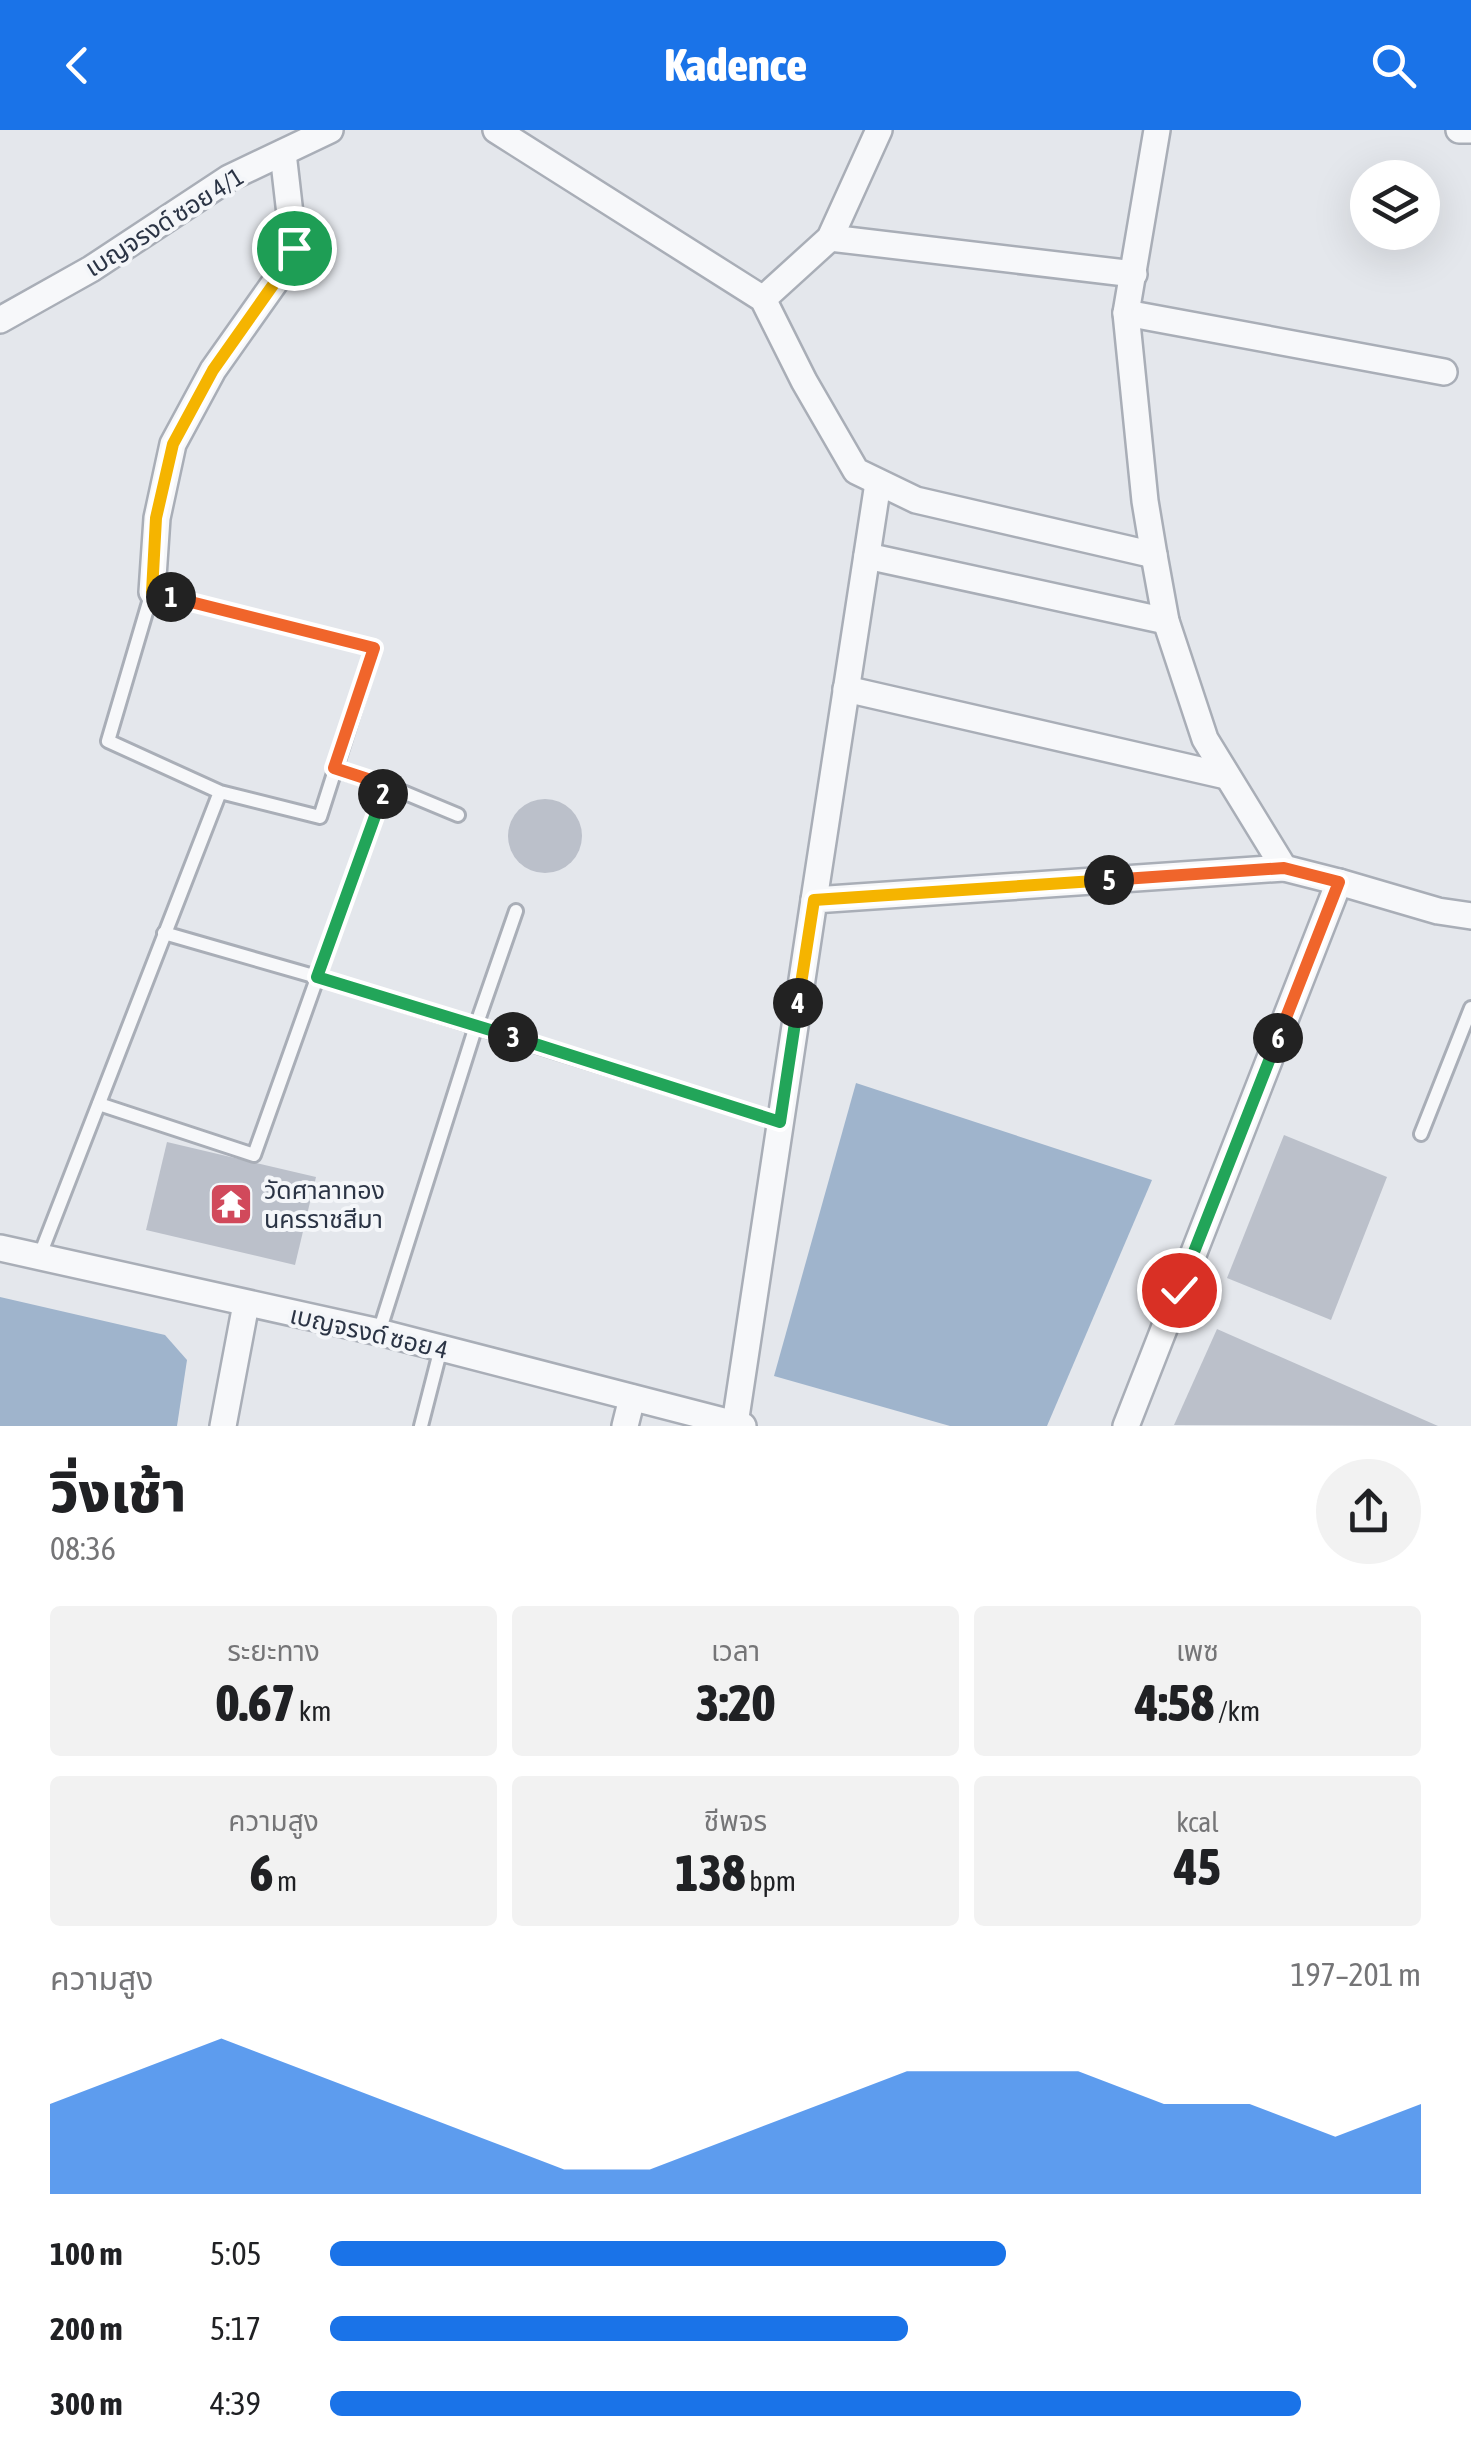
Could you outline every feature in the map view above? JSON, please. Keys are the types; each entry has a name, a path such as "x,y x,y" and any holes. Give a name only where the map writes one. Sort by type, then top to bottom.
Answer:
{"street":[{"name":"เบญจรงด์ ซอย 4/1","path":"0,320 91,268 229,178 330,130"},
{"path":"496,130 763,299 856,471 916,500 1154,555"},
{"path":"763,299 830,238 879,130"},
{"path":"1157,130 1126,312 1154,555 1166,621 1205,739 1284,868"},
{"path":"1458,130 1470,130"},
{"path":"152,592 156,518 173,444 213,370 285,268 294,248 283,153"},
{"path":"830,238 1134,274"},
{"path":"1126,312 1444,372"},
{"path":"739,1425 780,1122 878,483"},
{"path":"867,556 1166,621"},
{"path":"846,689 1226,776"},
{"path":"814,900 1284,868 1438,912 1471,916"},
{"path":"1126,1426 1339,882"},
{"name":"เบญจรงด์ ซอย 4","path":"0,1248 379,1332 739,1425"},
{"path":"222,1426 246,1304"},
{"path":"624,1426 632,1398"}],"lane":[{"path":"152,592 374,648 320,817 220,792 108,740 152,592"},
{"path":"334,768 458,815"},
{"path":"99,1104 254,1155 386,785"},
{"path":"40,1256 220,792"},
{"path":"379,1332 516,912"},
{"path":"164,932 780,1122"},
{"path":"1421,1134 1471,1008"},
{"path":"421,1426 441,1348"}],"water":[{"path":"856,1083 1152,1180 1047,1426 950,1426 774,1376"},
{"path":"0,1297 165,1335 187,1360 177,1426 0,1426"}],"building":[{"path":"545,799 571,810 582,836 571,862 545,873 519,862 508,836 519,810"},
{"path":"1284,1135 1387,1177 1331,1320 1227,1278"},
{"name":"วัดศาลาทอง นครราชสีมา","path":"167,1142 316,1177 295,1265 146,1230"},
{"path":"1217,1329 1438,1426 1174,1425"}],"place":[{"name":"วัดศาลาทอง นครราชสีมา","path":"231,1204"}],"route":[{"path":"294,248 285,268 213,370 173,444 156,518 152,592 374,648 334,768 386,785 317,977 780,1122 814,900 1284,868 1339,882 1179,1290"}]}
